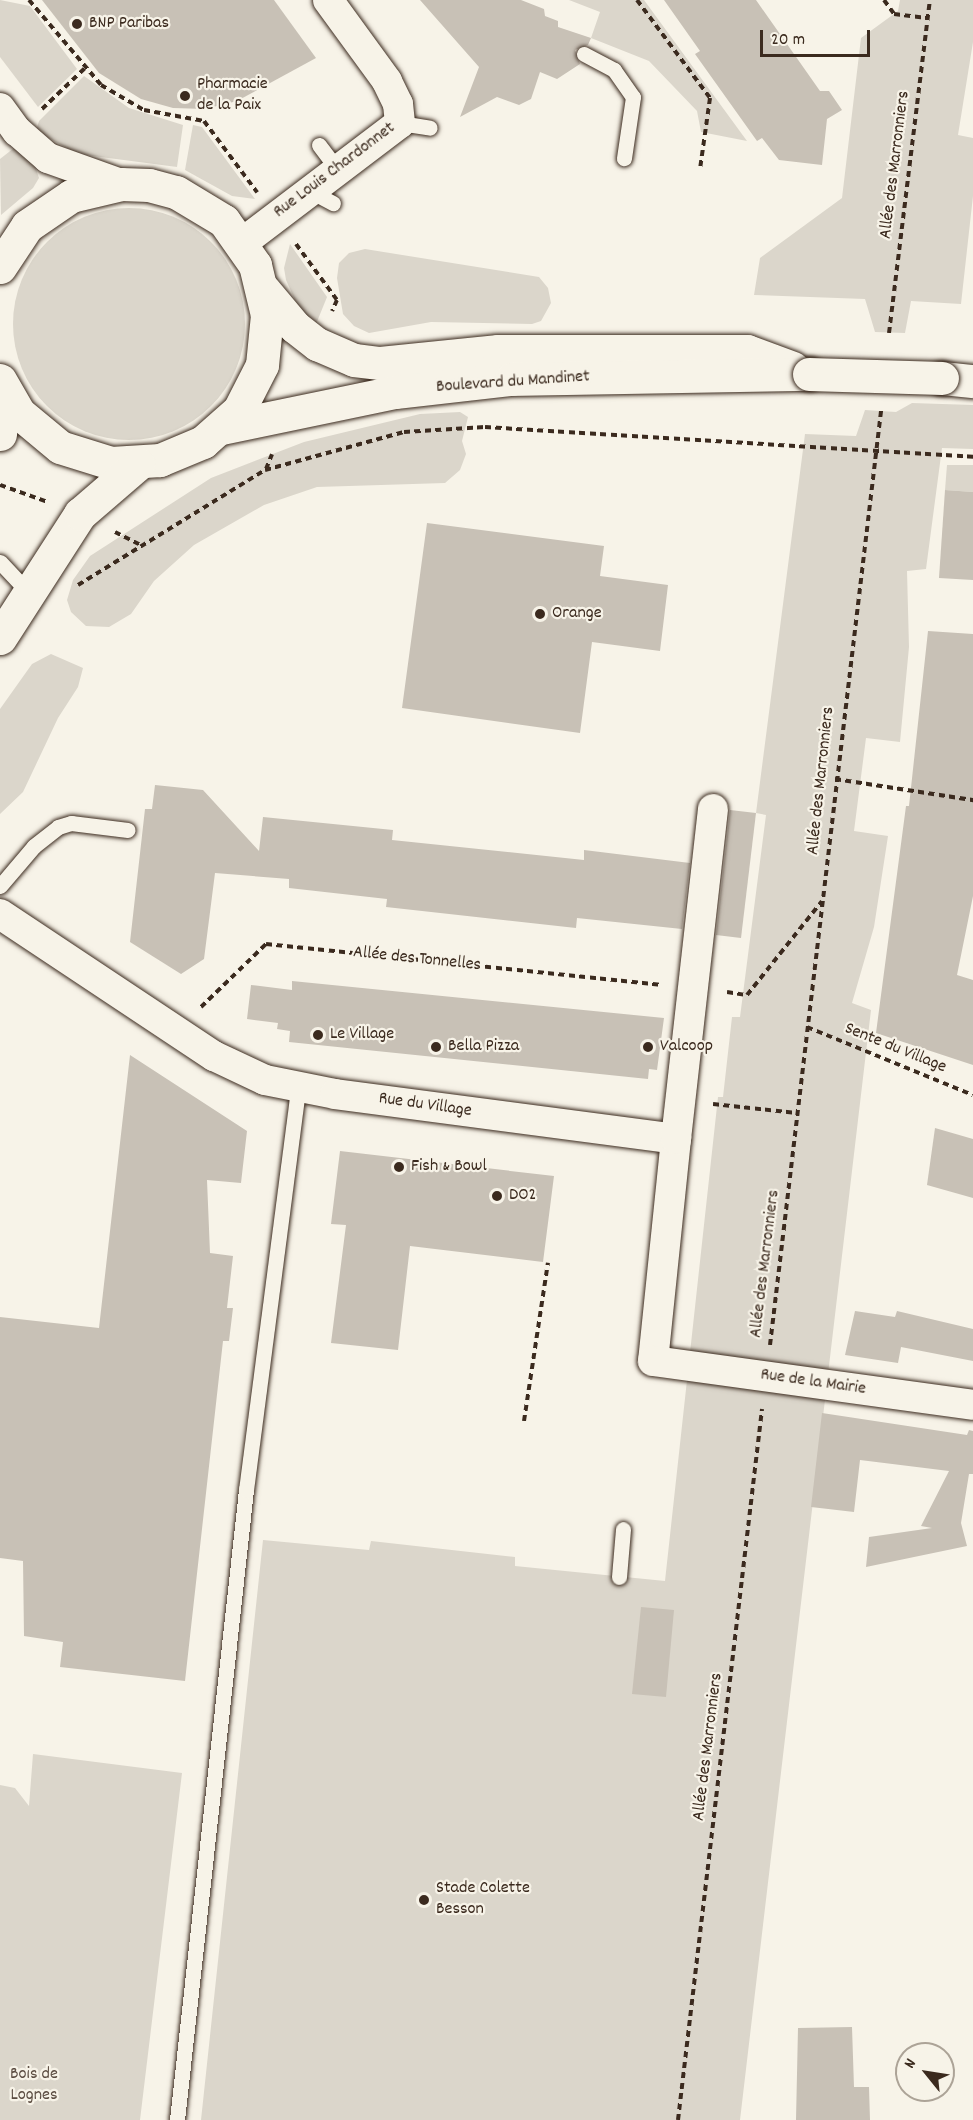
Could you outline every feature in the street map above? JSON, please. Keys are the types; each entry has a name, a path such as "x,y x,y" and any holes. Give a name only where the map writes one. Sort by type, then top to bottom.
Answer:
{"street":[{"name":"Rue Louis Chardonnet","path":"242,243 321,197 338,171 400,123 398,104 387,81 328,0"},
{"path":"0,108 17,131 48,158 121,184 176,192 224,221 242,243 264,290 267,340 262,365 238,410 221,428 182,453 138,464 111,463 60,447 19,413 2,385"},
{"path":"0,267 16,240 48,209 95,187 121,184"},
{"name":"Boulevard du Mandinet","path":"264,290 295,327 316,344 354,360 380,363 498,351 747,351 809,374"},
{"name":"Boulevard du Mandinet","path":"221,428 395,392 511,379 809,374 958,380"},
{"path":"0,434 2,385"},
{"path":"0,638 80,514 138,464"},
{"path":"676,1139 713,809"},
{"name":"Rue du Village","path":"0,914 181,1034 265,1080 298,1087 676,1139"},
{"name":"Rue de la Mairie","path":"676,1139 653,1361 973,1406"}],"lane":[{"path":"584,54 614,70 633,97 624,158"},
{"path":"400,123 430,128"},
{"path":"319,145 338,171"},
{"path":"0,562 30,594"},
{"path":"0,886 34,846 58,827 71,823 128,830"},
{"path":"177,2120 246,1490 298,1087"},
{"path":"619,1577 623,1529"}],"path":[{"path":"637,0 710,98 700,169"},
{"path":"884,0 894,14 927,18"},
{"name":"Allée des Marronniers","path":"889,333 930,0"},
{"name":"Allée des Marronniers","path":"678,2120 835,779 881,411"},
{"path":"72,589 266,470 404,432 485,427 876,454 973,457"},
{"path":"835,779 973,800"},
{"name":"Allée des Tonnelles","path":"181,1034 192,1017 266,944 747,995 822,901"},
{"name":"Sente du Village","path":"807,1027 973,1095"},
{"path":"680,1101 797,1113"},
{"path":"524,1421 548,1263"}],"green space":[{"path":"0,0 30,6 77,69 38,107 0,57"},
{"path":"569,0 644,0 747,141 701,132 697,111 649,61 591,38 600,12"},
{"path":"900,0 973,0 973,42 958,135 973,138 973,196 961,304 911,301 905,333 875,332 865,299 754,295 760,258 842,198 861,38 898,11"},
{"path":"84,76 129,108 183,125 177,167 78,154 36,131 39,121"},
{"path":"193,125 202,127 255,199 232,196 185,170"},
{"path":"14,148 35,166 39,178 33,188 1,215 0,159"},
{"path":"129,208 152,210 184,222 203,234 219,250 240,290 245,324 243,347 231,379 219,398 203,414 163,435 129,440 106,438 74,426 55,414 39,398 18,358 13,324 15,301 27,269 39,250 55,234 95,213"},
{"path":"290,244 327,297 314,329 299,309 286,280 284,268"},
{"path":"365,249 539,277 548,288 551,303 541,321 532,324 431,322 369,333 354,326 343,314 337,278 339,263 349,253"},
{"path":"912,403 973,405 973,449 942,448 926,569 907,571 909,647 900,742 866,738 854,831 888,836 874,927 852,1003 871,1010 740,2120 201,2120 263,1540 369,1550 371,1541 515,1557 515,1566 665,1581 718,1097 723,1097 732,1017 740,1017 766,815 756,813 805,434 856,436 865,410 896,412"},
{"path":"460,412 468,417 462,441 466,454 460,470 445,483 317,487 264,505 194,545 154,581 131,614 109,627 86,626 71,612 67,600 73,580 90,556 211,478 304,442 420,414"},
{"path":"947,465 973,465 973,492 945,490"},
{"path":"51,654 83,668 78,687 58,718 23,792 0,814 0,709 32,664"},
{"name":"Bois de Lognes","path":"33,1754 182,1773 140,2120 0,2120 0,1785 15,1788 29,1806"}],"building":[{"path":"42,0 274,0 316,58 237,101 205,109 173,108 141,99 99,73"},
{"path":"420,0 521,0 544,9 545,16 558,21 558,27 591,38 588,45 575,50 580,64 557,79 540,72 531,99 519,105 497,97 460,117 479,67"},
{"path":"664,0 756,0 820,91 829,91 842,110 827,119 822,165 779,160 762,138 757,141 695,54 700,51"},
{"path":"945,490 973,492 973,580 939,578"},
{"name":"Orange","path":"427,523 604,546 600,576 668,585 660,651 592,642 580,733 402,708"},
{"path":"928,631 973,634 973,896 957,975 973,980 973,1065 876,1033 906,806 909,806"},
{"path":"155,785 203,790 259,851 263,817 393,830 392,840 584,860 584,850 690,863 682,929 577,918 576,928 386,907 387,899 289,888 289,879 215,873 204,959 181,974 130,942 145,809 152,809"},
{"path":"730,810 756,813 741,938 716,935"},
{"path":"292,981 664,1018 657,1070 649,1069 648,1079 289,1042 290,1031 277,1029 278,1023 247,1019 251,985 292,990"},
{"path":"130,1055 247,1131 241,1183 207,1180 210,1253 233,1256 227,1308 233,1308 229,1341 223,1341 185,1681 60,1667 63,1642 24,1636 23,1561 0,1558 0,1317 99,1328"},
{"path":"935,1128 973,1139 973,1198 927,1185"},
{"path":"340,1151 554,1176 543,1262 410,1246 398,1350 331,1343 346,1225 331,1224"},
{"path":"855,1311 895,1317 897,1311 973,1329 973,1361 901,1347 898,1363 845,1355"},
{"path":"822,1413 967,1435 969,1430 973,1431 973,1474 969,1474 961,1523 967,1546 866,1567 869,1537 932,1528 921,1526 949,1471 860,1460 854,1512 811,1507"},
{"path":"641,1607 674,1610 666,1697 632,1694"},
{"path":"852,2027 854,2087 869,2087 870,2120 796,2120 798,2028"}],"place":[{"name":"BNP Paribas","path":"77,24"},
{"name":"Pharmacie de la Paix","path":"185,96"},
{"name":"Orange","path":"540,614"},
{"name":"Le Village","path":"318,1035"},
{"name":"Bella Pizza","path":"436,1047"},
{"name":"Valcoop","path":"648,1047"},
{"name":"Fish & Bowl","path":"399,1167"},
{"name":"DO2","path":"497,1196"},
{"name":"Stade Colette Besson","path":"424,1900"}]}
